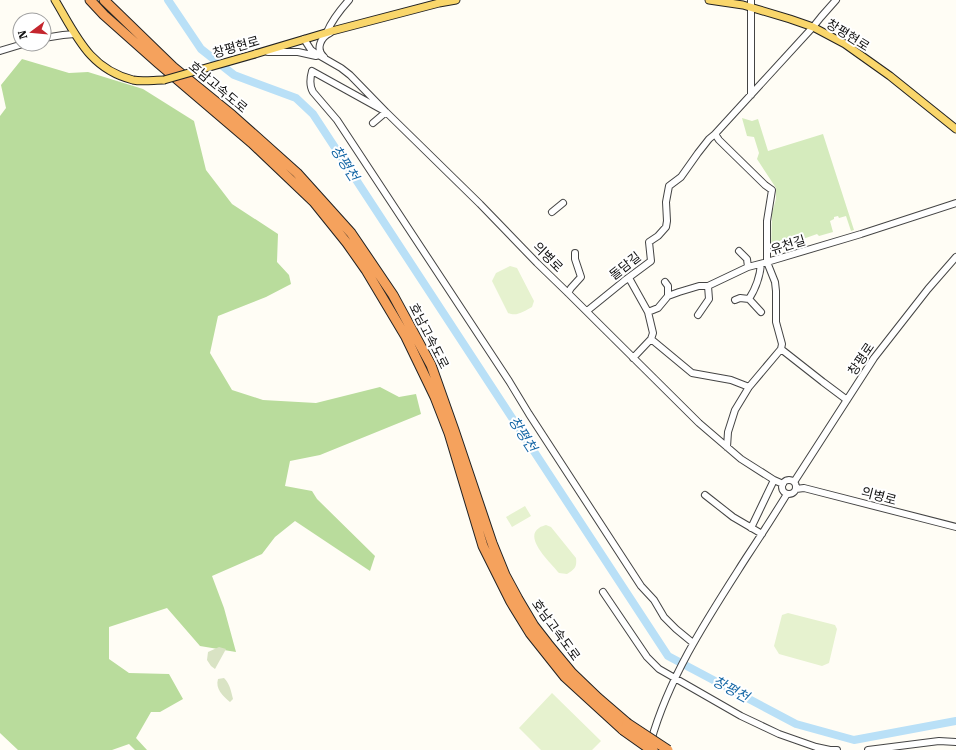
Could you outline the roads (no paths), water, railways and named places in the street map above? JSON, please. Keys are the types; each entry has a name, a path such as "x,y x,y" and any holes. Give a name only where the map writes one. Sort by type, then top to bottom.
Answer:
{"highway":[{"name":"호남고속도로","path":"90,0 104,15 158,63 252,143 314,202 347,243 366,270 406,337 435,397 449,433 483,546 511,602 530,633 565,677 625,726 668,750"},
{"name":"호남고속도로","path":"104,0 173,67 232,115 297,173 351,233 393,295 431,365 492,544 505,575 534,626 572,673 647,747 653,750"}],"main road":[{"name":"창평현로","path":"55,0 86,51 99,64 112,72 133,80 142,81 164,80 327,32 456,0"},
{"name":"창평현로","path":"709,0 743,5 750,4 814,28 845,44 890,76 956,129"}],"street":[{"path":"327,32 337,14 349,0"},
{"path":"750,299 764,263 767,221 772,190 718,140 716,134 814,28 821,17 836,0"},
{"path":"750,4 751,95"},
{"path":"328,61 320,53 320,43 324,37 336,30"},
{"path":"52,37 75,34"},
{"name":"의병로","path":"304,39 311,50 350,75 699,423 741,459 783,484"},
{"path":"0,51 12,47"},
{"path":"258,53 289,51 298,52 316,56 328,61"},
{"path":"373,123 386,112 312,71 310,87 337,120 641,586 654,600 664,617 693,644"},
{"name":"돌담길","path":"587,311 651,261 649,242 658,236 666,227 666,202 669,186 681,176 709,139 716,134"},
{"path":"552,212 563,203"},
{"name":"유천길","path":"781,349 782,344 776,318 776,291 774,282 764,263 861,234 956,203"},
{"path":"739,251 747,259 748,267"},
{"path":"568,292 581,277 574,259 575,253"},
{"name":"창평로","path":"794,482 874,358 928,289 956,257"},
{"path":"648,312 658,308 668,296 699,286 708,286 748,267 764,263"},
{"path":"628,278 648,312 653,333 651,339 634,358"},
{"path":"666,282 668,286 668,296"},
{"path":"698,315 709,299 708,286"},
{"path":"735,300 740,298 750,299 761,312"},
{"path":"651,339 692,373 731,380 749,387"},
{"path":"727,447 728,432 735,410 749,387 781,349 847,400"},
{"path":"751,528 774,480"},
{"path":"648,750 655,724 674,677 726,588 787,494 793,493 796,489 796,485 791,480 787,480 783,484 783,490 787,494"},
{"name":"의병로","path":"796,489 804,488 956,527"},
{"path":"705,495 733,517 762,534"},
{"path":"603,592 647,657 659,669 741,716 779,734 816,747 837,750"},
{"path":"868,750 939,741 956,742"}],"waterway":[{"name":"창평천","path":"168,0 201,49 234,75 296,98 313,114 668,656 796,724 854,740 956,721"}]}
